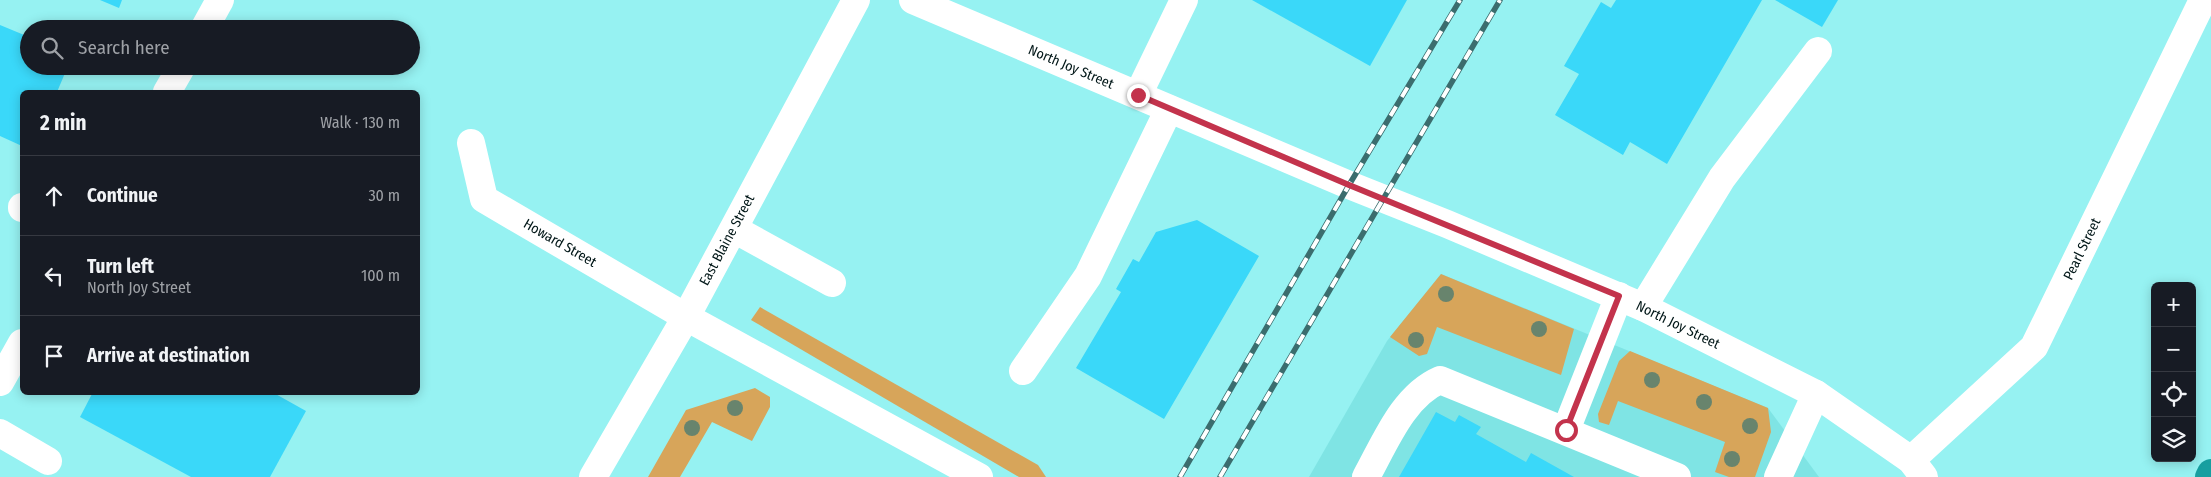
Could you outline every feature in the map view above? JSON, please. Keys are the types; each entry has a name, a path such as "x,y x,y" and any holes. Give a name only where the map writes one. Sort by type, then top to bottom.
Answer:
{"highway":[{"path":"2209,477 2211,473"}],"street":[{"path":"209,20 220,0"},
{"name":"East Blaine Street","path":"593,477 686,317 856,0"},
{"name":"North Joy Street","path":"912,0 1643,307 1816,394 1917,468"},
{"path":"1138,95 1184,0"},
{"name":"Pearl Street","path":"1917,468 2034,347 2203,0"},
{"path":"1643,307 1722,178 1818,51"},
{"path":"168,90 177,75"},
{"path":"1023,371 1088,276 1169,109"},
{"name":"Howard Street","path":"471,143 484,199 686,317 979,477"},
{"path":"734,229 832,283"},
{"path":"1566,430 1619,296"},
{"path":"0,382 20,347"},
{"path":"1366,477 1403,412 1427,386 1440,380 1566,430 1665,475"},
{"path":"1778,477 1816,394"},
{"path":"0,433 48,461"}],"shaded area":[{"path":"1441,274 1768,408 1819,477 1309,477 1387,341"},
{"path":"1441,274 1574,329 1561,375 1437,327 1427,354 1419,356 1390,337"},
{"path":"760,307 1038,465 1046,477 1019,477 751,320"},
{"path":"1630,351 1768,408 1771,432 1755,477 1729,477 1715,472 1725,442 1618,401 1609,425 1599,422 1598,414 1619,361"},
{"path":"755,388 770,397 770,407 752,441 712,422 680,477 648,477 686,410"}],"building":[{"path":"100,0 122,0 119,8"},
{"path":"1252,0 1407,0 1370,66"},
{"path":"1616,0 1762,0 1667,164 1630,142 1623,155 1555,115 1579,74 1564,66 1601,2 1611,8"},
{"path":"1775,0 1838,0 1822,27"},
{"path":"0,25 20,33 20,75 64,75 58,90 20,90 20,145 0,136"},
{"path":"1197,220 1259,256 1164,419 1076,368 1121,292 1116,289 1133,259 1139,262 1156,232"},
{"path":"91,395 277,395 306,411 270,477 191,477 80,417"},
{"path":"1436,412 1455,422 1459,415 1481,427 1476,434 1526,462 1531,453 1574,477 1399,477"}],"railway":[{"path":"1180,477 1349,185 1460,0"},
{"path":"1220,477 1500,0"}],"route":[{"path":"1138,95 1382,199 1619,296 1566,430"}]}
